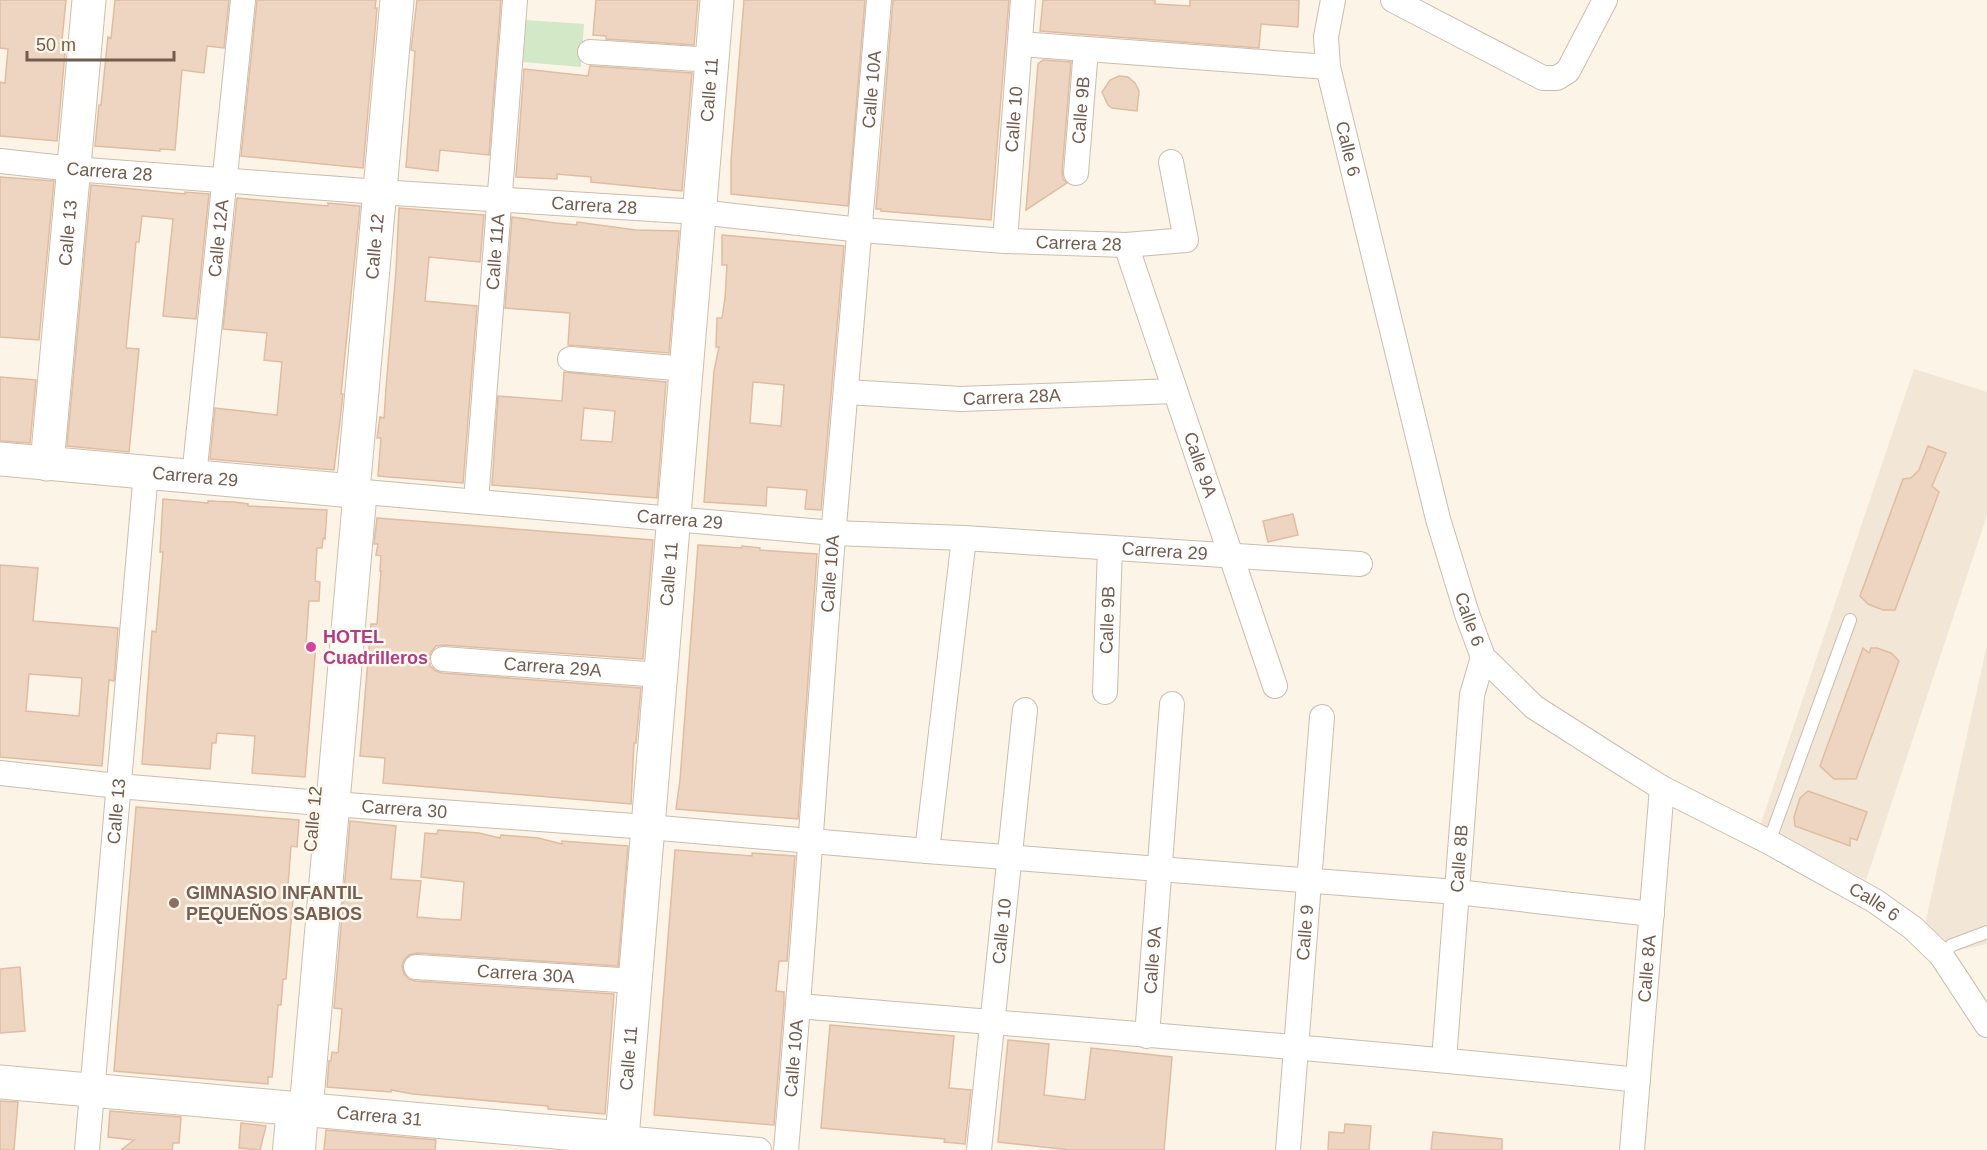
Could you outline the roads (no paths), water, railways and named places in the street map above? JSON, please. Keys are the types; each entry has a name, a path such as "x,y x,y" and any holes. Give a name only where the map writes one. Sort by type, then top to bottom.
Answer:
{"street":[{"name":"Calle 13","path":"47,464 89,0"},
{"name":"Calle 12A","path":"194,477 243,0"},
{"name":"Calle 12","path":"285,1150 297,1109 324,803 359,505 352,491 397,0"},
{"name":"Calle 11A","path":"476,501 515,0"},
{"name":"Calle 11","path":"622,1144 717,0"},
{"name":"Calle 10A","path":"786,1150 799,1006 809,842 879,0"},
{"name":"Calle 10","path":"1005,241 1023,0"},
{"name":"Calle 6","path":"1333,0 1326,37 1328,67 1438,519 1467,614 1483,657 1534,707 1662,788 1769,842 1875,901 1913,928 1941,955 1987,1025"},
{"path":"1394,0 1543,78 1557,78 1568,71 1605,0"},
{"path":"1020,44 1328,67"},
{"name":"Calle 9B","path":"1076,173 1086,49"},
{"path":"590,52 712,60"},
{"name":"Carrera 28","path":"0,161 73,169 379,192 699,212 861,230 1005,241 1126,245 1186,240 1170,162"},
{"name":"Calle 9A","path":"1126,245 1275,686"},
{"path":"570,359 686,369"},
{"name":"Carrera 28A","path":"847,392 961,399 1176,391"},
{"name":"Carrera 29","path":"0,459 834,533 964,538 1360,564"},
{"name":"Calle 13","path":"87,1150 146,472"},
{"path":"927,851 964,538"},
{"name":"Calle 9B","path":"1105,692 1110,548"},
{"name":"Calle 8B","path":"1444,1060 1472,695 1483,657"},
{"name":"Carrera 29A","path":"443,659 661,675"},
{"name":"Calle 9A","path":"1147,1036 1172,704"},
{"name":"Calle 10","path":"979,1150 1025,710"},
{"name":"Calle 9","path":"1288,1150 1323,717"},
{"name":"Carrera 30","path":"0,773 118,786 324,803 1309,879 1457,892 1652,914"},
{"name":"Calle 8A","path":"1632,1150 1662,788"},
{"name":"Carrera 30A","path":"416,967 635,981"},
{"path":"799,1006 1444,1060 1638,1080"},
{"name":"Carrera 31","path":"0,1082 297,1109 622,1144 759,1150"},
{"name":"Calle 12","path":"297,1109 303,1150"}],"lane":[{"path":"1769,842 1850,620"},
{"path":"1941,955 1952,945 1987,932"}],"place":[{"name":"HOTEL Cuadrilleros","path":"311,647"},
{"name":"GIMNASIO INFANTIL PEQUEÑOS SABIOS","path":"174,903"}]}
